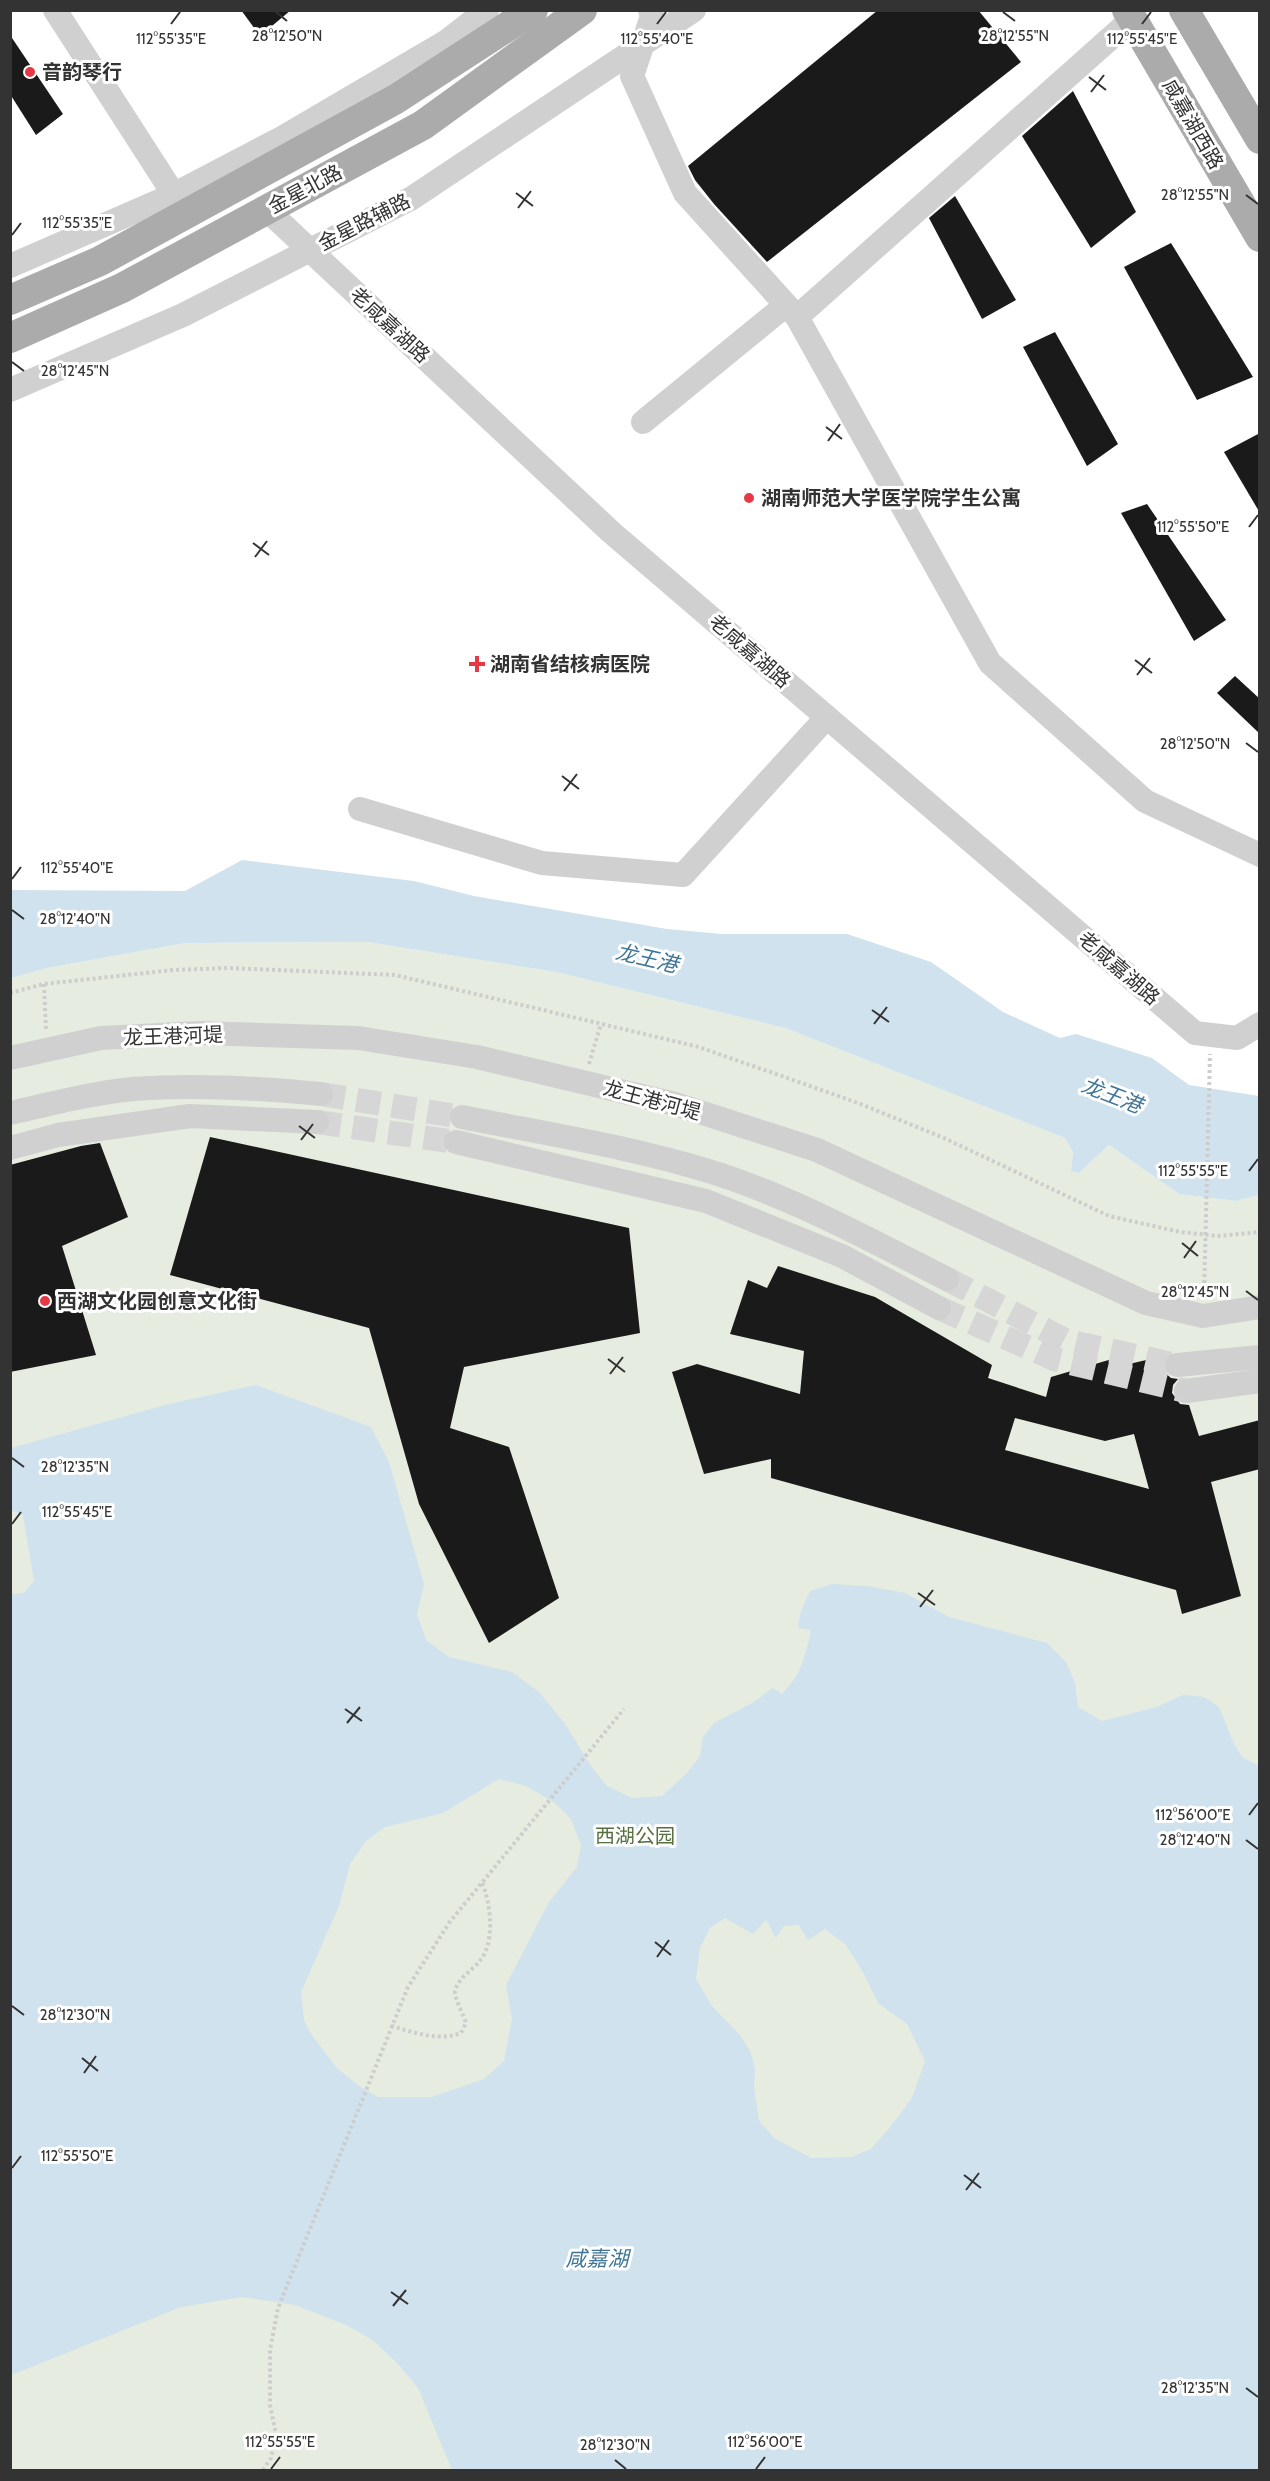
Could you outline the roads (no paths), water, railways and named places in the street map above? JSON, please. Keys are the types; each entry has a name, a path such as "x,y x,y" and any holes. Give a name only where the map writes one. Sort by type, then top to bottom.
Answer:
{"main road":[{"name":"金星北路","path":"10,300 100,261 178,205 396,99 533,10"},
{"name":"金星北路","path":"10,338 122,288 423,125 582,10"},
{"path":"1184,10 1260,139"},
{"name":"咸嘉湖西路","path":"1129,15 1260,237"}],"street":[{"path":"55,10 178,205"},
{"path":"10,266 178,205 280,139 447,40 487,10"},
{"path":"650,10 652,16 632,76 686,193 791,311 990,663 1146,801 1260,855"},
{"name":"金星路辅路","path":"10,390 183,315 412,198 694,10"},
{"path":"643,422 791,311 1129,15"},
{"name":"老咸嘉湖路","path":"267,210 611,532 1195,1033 1237,1038 1260,1024"},
{"path":"360,809 542,863 683,875 827,717"},
{"name":"龙王港河堤","path":"10,1058 101,1038 200,1033 358,1038 477,1057 675,1104 817,1150 1146,1303 1203,1316 1260,1307"},
{"path":"10,1113 51,1103 132,1089 243,1086 321,1094"},
{"path":"10,1148 58,1135 190,1116 317,1122"},
{"path":"462,1118 639,1152 717,1174 809,1210 947,1279"},
{"path":"456,1142 706,1201 842,1256 939,1308"},
{"path":"1178,1365 1260,1358"},
{"path":"1186,1391 1260,1380"}],"water":[{"name":"龙王港","path":"242,860 414,881 474,896 667,929 722,934 847,934 931,962 1003,1012 1060,1038 1076,1034 1152,1058 1189,1085 1259,1096 1259,1195 1236,1201 1179,1194 1109,1145 1079,1173 1071,1171 1073,1152 1065,1138 785,1028 556,972 367,942 186,943 47,968 11,978 11,890 185,891"},
{"name":"咸嘉湖","path":"256,1385 371,1427 389,1462 424,1584 417,1614 426,1640 449,1657 512,1672 539,1692 566,1725 591,1766 607,1786 632,1798 662,1796 686,1774 700,1756 703,1737 714,1723 754,1702 773,1688 782,1694 802,1665 807,1649 811,1630 798,1628 801,1611 810,1591 832,1584 868,1586 905,1593 949,1617 1047,1643 1066,1662 1075,1683 1078,1707 1102,1721 1157,1707 1183,1695 1204,1697 1219,1707 1234,1744 1242,1757 1259,1766 1259,2470 452,2470 418,2388 399,2365 374,2341 346,2325 295,2305 242,2297 181,2307 11,2375 10,1594 24,1593 34,1581 23,1515 11,1510 11,1448 169,1404","holes":["499,1779 526,1786 555,1803 571,1819 581,1845 577,1867 549,1902 506,1985 512,2019 504,2061 484,2079 432,2097 378,2097 359,2086 336,2067 311,2034 304,2020 301,1992 339,1906 350,1864 366,1841 385,1827 443,1813","725,1918 753,1934 766,1920 776,1938 784,1926 799,1925 808,1940 825,1929 846,1945 878,2003 907,2024 925,2061 912,2098 871,2149 851,2157 811,2158 774,2138 759,2121 754,2088 755,2068 750,2051 740,2035 712,2006 696,1979 700,1948 710,1928"]}],"tunnel":[{"path":"321,1094 462,1117"},
{"path":"317,1122 456,1142"},
{"path":"947,1279 1067,1341 1177,1365"},
{"path":"939,1308 1054,1359 1186,1391"}],"place":[{"name":"音韵琴行","path":"30,72"},
{"name":"湖南师范大学医学院学生公寓","path":"749,498"},
{"name":"湖南省结核病医院","path":"477,664"},
{"name":"西湖文化园创意文化街","path":"45,1301"}],"park label":[{"name":"西湖公园","path":"635,1836"}]}
